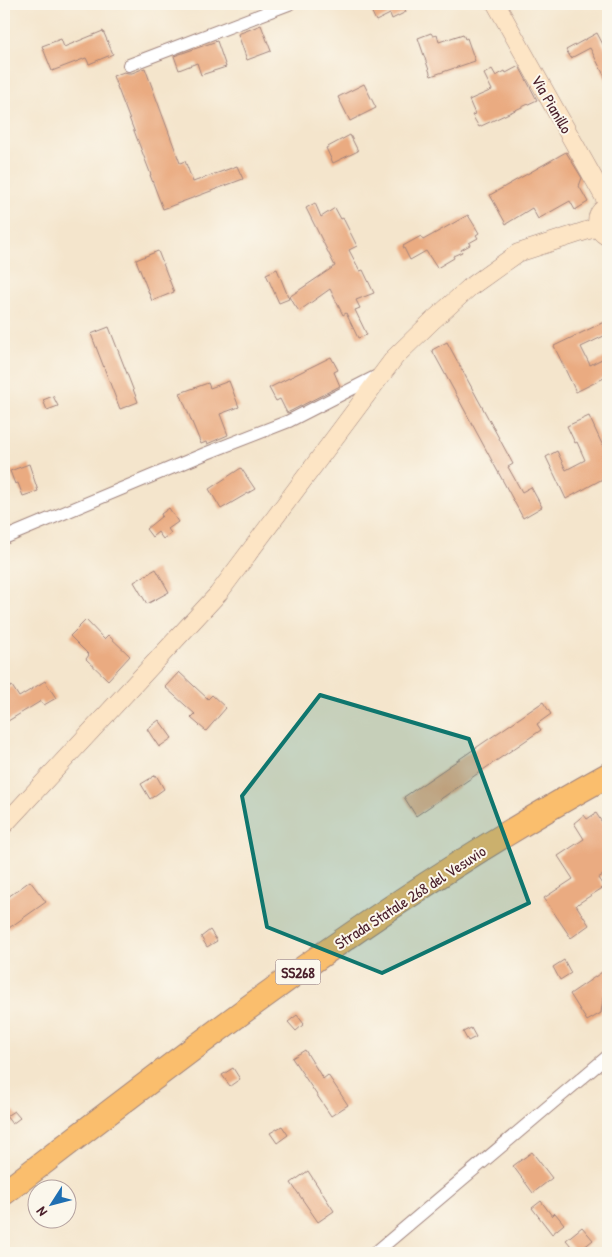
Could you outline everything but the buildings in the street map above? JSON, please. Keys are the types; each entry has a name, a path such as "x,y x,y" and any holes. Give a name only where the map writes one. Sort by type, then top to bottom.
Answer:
{"highway":[{"name":"Strada Statale 268 del Vesuvio","path":"4,1174 254,985 344,921 508,816 608,758"},
{"name":"Strada Statale 268 del Vesuvio","path":"4,1193 262,998 354,932 515,829 608,775"}],"street":[{"path":"129,65 289,4"},
{"name":"Via Pianillo","path":"496,4 608,205"},
{"path":"4,825 218,594 395,357 469,288 518,253 603,232 596,222 597,216 608,205"},
{"path":"4,538 198,456 289,421 384,373"},
{"path":"376,1253 608,1056"}],"highlighted area":[{"path":"320,695 469,739 529,903 382,973 267,927 242,796"}]}
